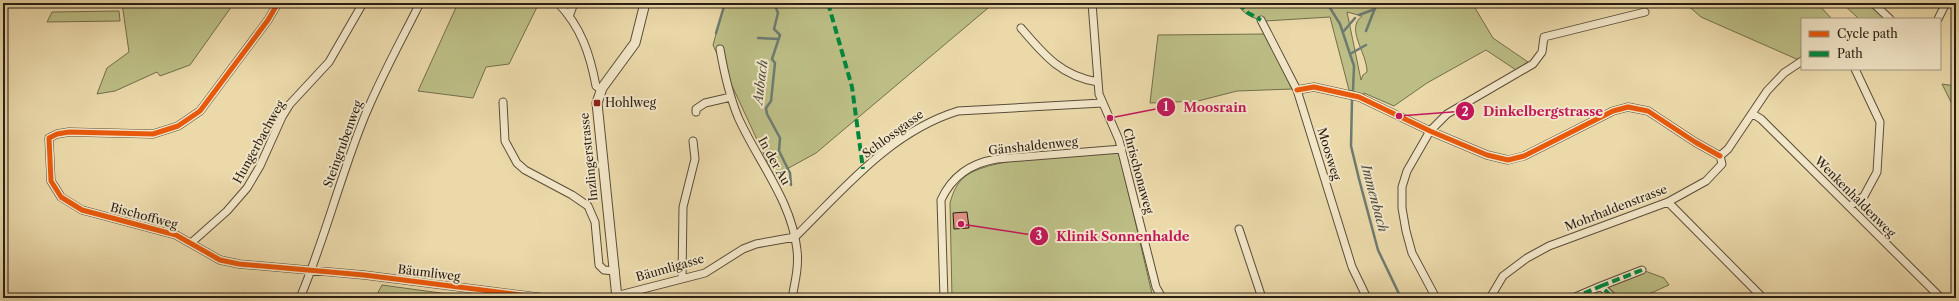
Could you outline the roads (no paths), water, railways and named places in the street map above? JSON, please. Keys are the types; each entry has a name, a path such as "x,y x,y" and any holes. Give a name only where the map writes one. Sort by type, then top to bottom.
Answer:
{"street":[{"name":"Bischoffweg","path":"278,3 268,20 200,111 187,121 169,130 141,135 79,132 57,133 49,138 48,141 51,181 61,197 82,210 176,234 220,260 239,264 312,271"},
{"name":"Hungerbachweg","path":"190,243 227,211 247,188 260,166 282,117 290,104 329,62 363,3"},
{"name":"Steingrubenweg","path":"300,298 312,271 361,124 376,89 420,3"},
{"path":"558,3 570,14 589,52 596,86 600,89 632,50 645,3"},
{"path":"570,14 574,3"},
{"name":"Chrischonaweg","path":"1092,3 1098,82 1102,103 1116,131 1122,150 1156,287 1162,298"},
{"path":"1874,3 1889,18"},
{"path":"1938,18 1946,3"},
{"path":"1436,298 1412,253 1402,208 1402,187 1407,171 1430,131 1448,114 1533,64 1542,54 1545,46 1544,37 1645,12"},
{"name":"Moosweg","path":"1262,20 1297,90 1352,267 1367,298"},
{"path":"1021,28 1041,52 1061,71 1087,81 1098,82"},
{"name":"In der Au","path":"720,49 725,79 741,124 784,201 795,237 798,266 792,298"},
{"name":"Mohrhaldenstrasse","path":"1490,298 1503,276 1527,258 1549,246 1668,202 1706,181 1722,164 1720,156 1728,149 1753,114 1766,91 1784,73 1801,62"},
{"path":"1850,206 1864,196 1876,172 1880,122 1863,83 1855,70"},
{"path":"1297,90 1314,87 1359,96 1430,131 1487,155 1508,160 1524,156 1613,111 1622,108 1636,107 1648,111 1700,146 1720,156"},
{"name":"Inzlingerstrasse","path":"600,89 597,103 615,271 614,297"},
{"path":"696,112 696,109 704,102 731,97"},
{"path":"503,102 503,134 511,154 525,170 572,195 588,206 596,222 599,265 604,270 615,271"},
{"name":"Schlossgasse","path":"795,237 863,169 914,129 938,116 958,111 1102,103"},
{"name":"Wenkenhaldenweg","path":"1753,114 1761,119 1850,206 1941,298"},
{"path":"682,278 683,207 695,159 693,141"},
{"name":"Gänshaldenweg","path":"944,298 942,200 946,189 957,176 968,168 997,159 1122,150"},
{"path":"1668,202 1763,298"},
{"path":"1239,229 1262,298"},
{"name":"Bäumligasse","path":"614,297 705,273 743,249 756,244 795,237"},
{"path":"1573,298 1642,270"},
{"name":"Bäumliweg","path":"312,271 364,275 545,298"},
{"path":"1601,286 1613,298"}],"waterway":[{"name":"Aubach","path":"716,33 725,3"},
{"name":"Aubach","path":"774,3 778,13 774,29 780,35 779,39"},
{"name":"Immenbach","path":"1327,3 1340,24 1350,54"},
{"path":"1374,3 1375,9"},
{"path":"1359,15 1375,9"},
{"path":"1366,31 1375,9"},
{"path":"1343,32 1355,18"},
{"path":"758,38 779,39"},
{"name":"Aubach","path":"779,39 772,59 775,63 771,101 766,108 767,114 780,138 779,151 790,173 791,185"},
{"path":"1350,54 1366,45"},
{"name":"Immenbach","path":"1350,54 1354,66 1353,90"},
{"name":"Immenbach","path":"1352,99 1351,146 1359,179 1378,250 1401,298"}],"place":[{"name":"Hohlweg","path":"597,103"},
{"name":"Dinkelbergstrasse","path":"1399,116"},
{"name":"Moosrain","path":"1110,118"},
{"name":"Klinik Sonnenhalde","path":"961,224"}]}
